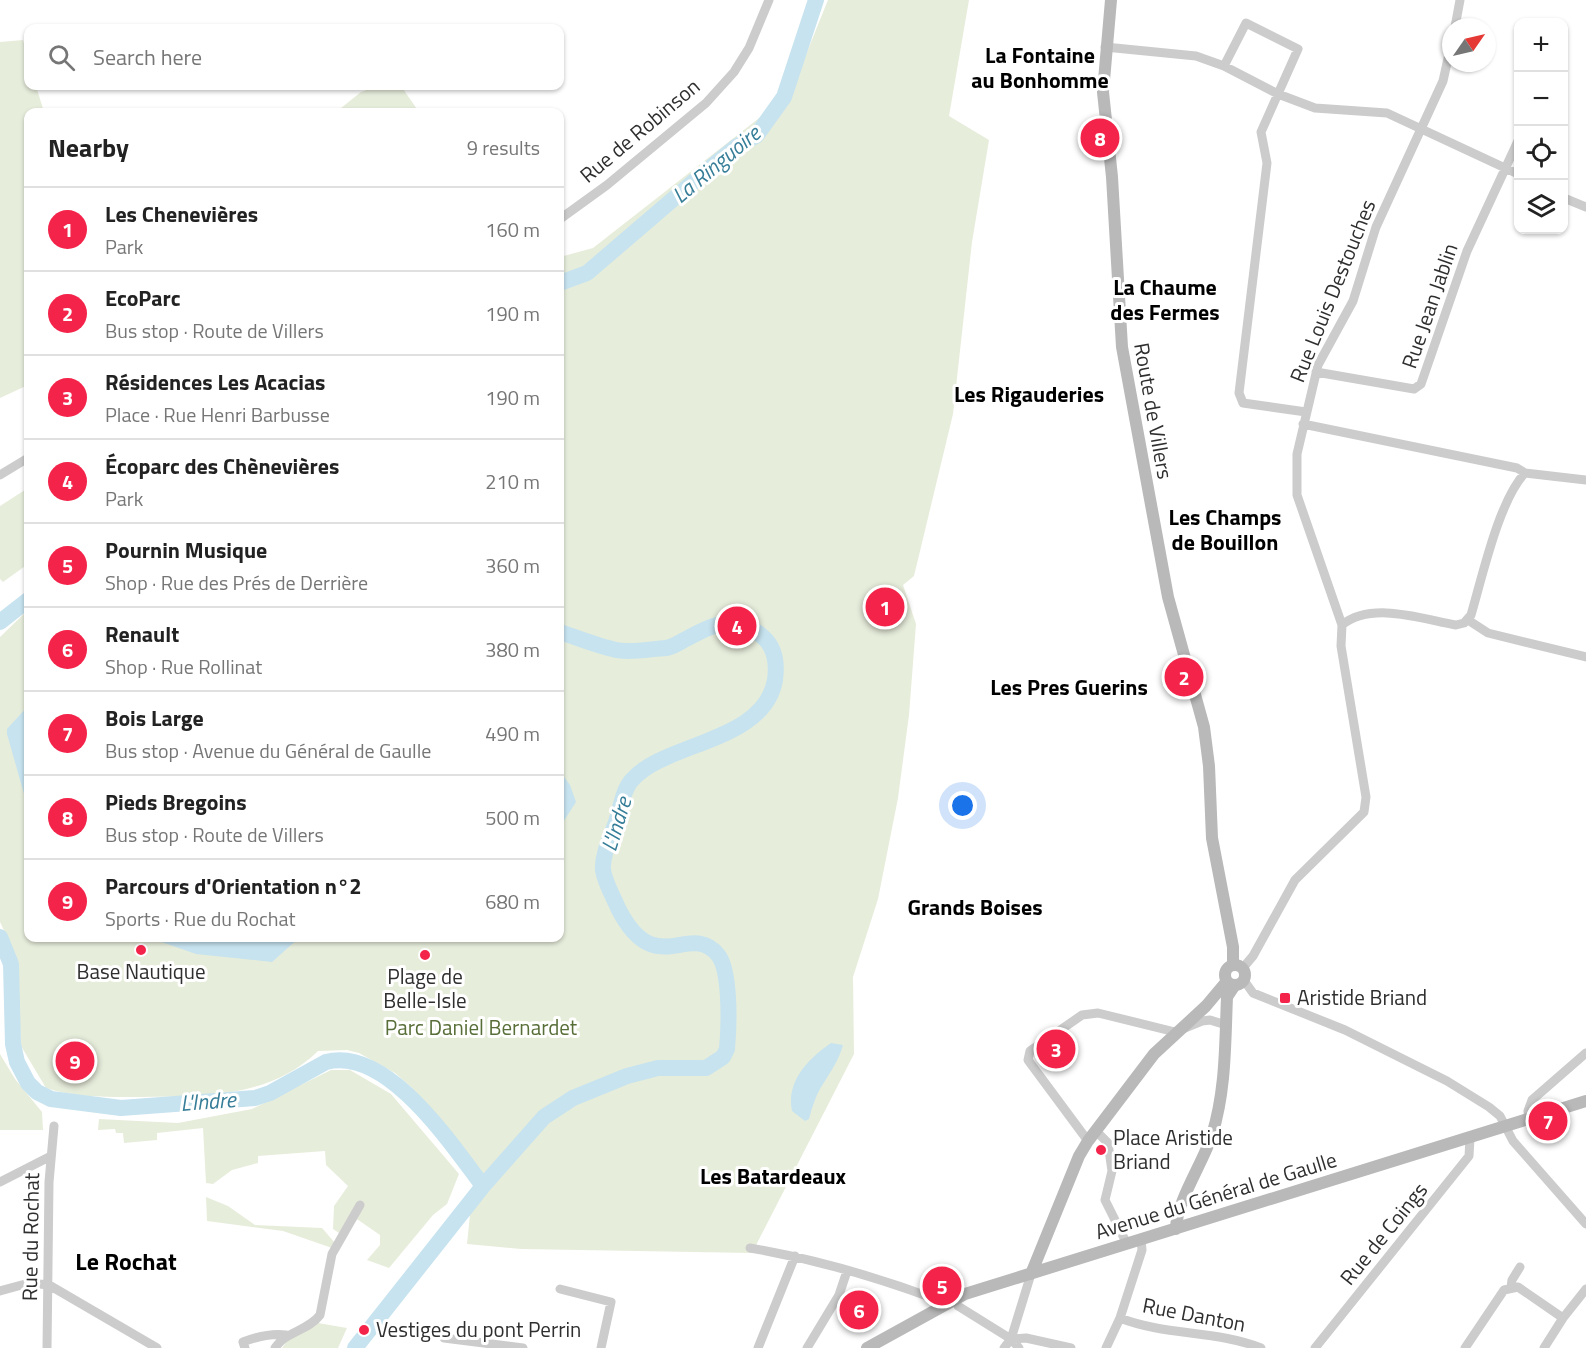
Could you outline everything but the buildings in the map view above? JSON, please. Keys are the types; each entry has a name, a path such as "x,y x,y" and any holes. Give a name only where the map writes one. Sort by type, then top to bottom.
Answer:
{"main road":[{"name":"Route de Villers","path":"1111,0 1105,47 1104,116 1112,177 1122,346 1168,597 1204,727 1209,766 1212,838 1233,947 1236,976"},
{"path":"1176,1229 1176,1215 1195,1178 1211,1135 1223,1089 1227,997 1236,976"},
{"path":"1031,1274 1079,1156 1092,1136 1154,1054 1236,976"},
{"name":"Avenue du Général de Gaulle","path":"872,1346 955,1299 1586,1101"}],"street":[{"name":"Rue de Robinson","path":"564,216 616,177 706,103 734,72 749,48 769,0"},
{"path":"1457,18 1460,0"},
{"path":"1224,66 1246,23 1298,49 1261,132 1267,163 1239,393 1242,403 1306,412"},
{"path":"1105,47 1196,56 1224,66 1278,94 1315,108 1387,113 1514,172"},
{"name":"Rue Louis Destouches","path":"1236,976 1253,956 1295,880 1364,812 1366,797 1341,646 1342,625 1297,495 1297,454 1316,372 1353,301 1376,227 1423,130 1445,72"},
{"name":"Rue Jean Jablin","path":"1316,372 1414,389 1422,384 1467,251 1514,150"},
{"path":"1568,200 1586,207"},
{"path":"1303,424 1517,468 1525,473 1586,480"},
{"path":"0,474 24,460"},
{"path":"1342,625 1368,614 1390,613 1456,625 1467,620 1501,518 1517,481 1525,473"},
{"path":"1467,620 1488,633 1586,657"},
{"path":"1236,976 1253,993 1345,1030 1447,1082 1489,1107 1500,1116 1513,1141 1586,1224"},
{"path":"1127,1244 1105,1200 1112,1171 1108,1143 1092,1136 1028,1060 1030,1051 1082,1015 1098,1013 1175,1032 1202,1020 1226,1025"},
{"path":"1529,1119 1528,1111 1532,1100 1586,1053"},
{"name":"Rue du Rochat","path":"47,1348 51,1156 54,1126"},
{"name":"Rue de Coings","path":"1315,1348 1469,1156 1470,1138"},
{"path":"0,1182 51,1156"},
{"path":"245,1348 243,1342 278,1334 286,1335 304,1328 320,1316 332,1254 360,1205"},
{"path":"1106,1348 1120,1318 1142,1250 1141,1239"},
{"path":"750,1248 795,1256 847,1271 938,1300 942,1305"},
{"path":"758,1348 795,1256"},
{"path":"1512,1287 1512,1280 1520,1267"},
{"path":"807,1348 839,1295 847,1271"},
{"path":"1004,1348 1011,1339 1031,1274"},
{"path":"0,1291 29,1283 49,1285 157,1348"},
{"path":"1465,1348 1504,1290 1512,1287 1518,1287 1563,1318"},
{"path":"560,1289 611,1302 601,1348"},
{"path":"1544,1348 1563,1318 1586,1289"},
{"path":"955,1299 958,1305 1011,1339 1019,1348"},
{"name":"Rue Danton","path":"1120,1318 1141,1326 1236,1338 1261,1348"},
{"path":"275,1348 286,1335"},
{"path":"444,1338 523,1348"},
{"path":"1011,1339 1026,1338 1071,1348"}],"green space":[{"name":"Parc Daniel Bernardet","path":"828,0 969,0 949,116 989,140 972,242 953,414 914,576 903,585 916,624 909,715 898,798 878,899 853,977 854,1054 752,1253 521,1249 467,1244 475,1165 452,1145 412,1088 395,1073 359,1053 347,1050 318,1051 279,1078 236,1091 189,1096 105,1097 69,1094 46,1088 21,1046 16,956 0,922 0,637 24,614 24,942 564,942 564,256 593,248 790,94"},
{"path":"23,40 24,90 37,90 43,108 24,108 24,387 0,398 0,42"},
{"path":"404,90 416,108 341,108 361,92"},
{"path":"24,491 24,567 3,582 0,579 0,506"},
{"path":"0,1054 15,1079 42,1112 43,1130 0,1130"},
{"path":"331,1070 350,1070 391,1094 459,1174 447,1204 433,1215 389,1268 367,1260 380,1245 380,1235 351,1215 339,1233 333,1229 334,1206 348,1186 326,1165 325,1151 258,1156 258,1163 232,1170 213,1184 206,1183 203,1128 157,1133 157,1140 124,1143 123,1133 116,1133 115,1129 98,1130 99,1119 178,1123 252,1109"},
{"path":"206,1197 228,1206 255,1225 322,1228 335,1243 332,1248 283,1231 207,1221"},
{"path":"318,1323 347,1328 338,1348 282,1348 288,1340"}],"water":[{"path":"24,710 24,794 7,734 7,729"},
{"path":"564,777 570,785 576,802 564,821"},
{"path":"162,942 294,942 272,962 196,954"},
{"path":"831,1043 843,1045 837,1061 818,1092 809,1119 805,1121 792,1111 792,1090 807,1064"}],"waterway":[{"name":"La Ringuoire","path":"564,282 587,273 737,146 756,136 784,97 816,0"},
{"name":"L'Indre","path":"0,622 24,603"},
{"name":"L'Indre","path":"355,1348 483,1186 544,1117 573,1098 627,1076 658,1068 706,1068 723,1057 727,1049 727,986 718,955 707,946 696,943 659,946 645,942 632,930 618,908 605,880 603,864 624,794 632,780 647,767 666,757 733,729 753,717 767,701 775,680 776,663 773,652 768,642 754,630 735,623 716,625 674,646 634,651 609,648 564,633"},
{"name":"L'Indre","path":"0,937 11,964 13,1044 17,1062 28,1083 37,1092 51,1099 121,1108 255,1098 270,1093 326,1062 349,1061 372,1069 394,1083 415,1102 454,1147 483,1186"}],"place":[{"name":"Pieds Bregoins","path":"1100,138"},
{"name":"Les Chenevières","path":"885,607"},
{"name":"Écoparc des Chènevières","path":"737,626"},
{"name":"EcoParc","path":"1184,677"},
{"name":"Base Nautique","path":"141,950"},
{"name":"Plage de Belle-Isle","path":"425,955"},
{"name":"Aristide Briand","path":"1285,998"},
{"name":"Résidences Les Acacias","path":"1056,1049"},
{"name":"Parcours d'Orientation n°2","path":"75,1061"},
{"name":"Bois Large","path":"1548,1121"},
{"name":"Place Aristide Briand","path":"1101,1150"},
{"name":"Pournin Musique","path":"942,1286"},
{"name":"Renault","path":"859,1310"},
{"name":"Vestiges du pont Perrin","path":"364,1330"}],"district":[{"name":"La Fontaine au Bonhomme","path":"1040,68"},
{"name":"La Chaume des Fermes","path":"1165,300"},
{"name":"Les Rigauderies","path":"1029,394"},
{"name":"Les Champs de Bouillon","path":"1225,530"},
{"name":"Les Pres Guerins","path":"1069,687"},
{"name":"Grands Boises","path":"975,907"},
{"name":"Les Batardeaux","path":"773,1176"},
{"name":"Le Rochat","path":"126,1262"}]}
